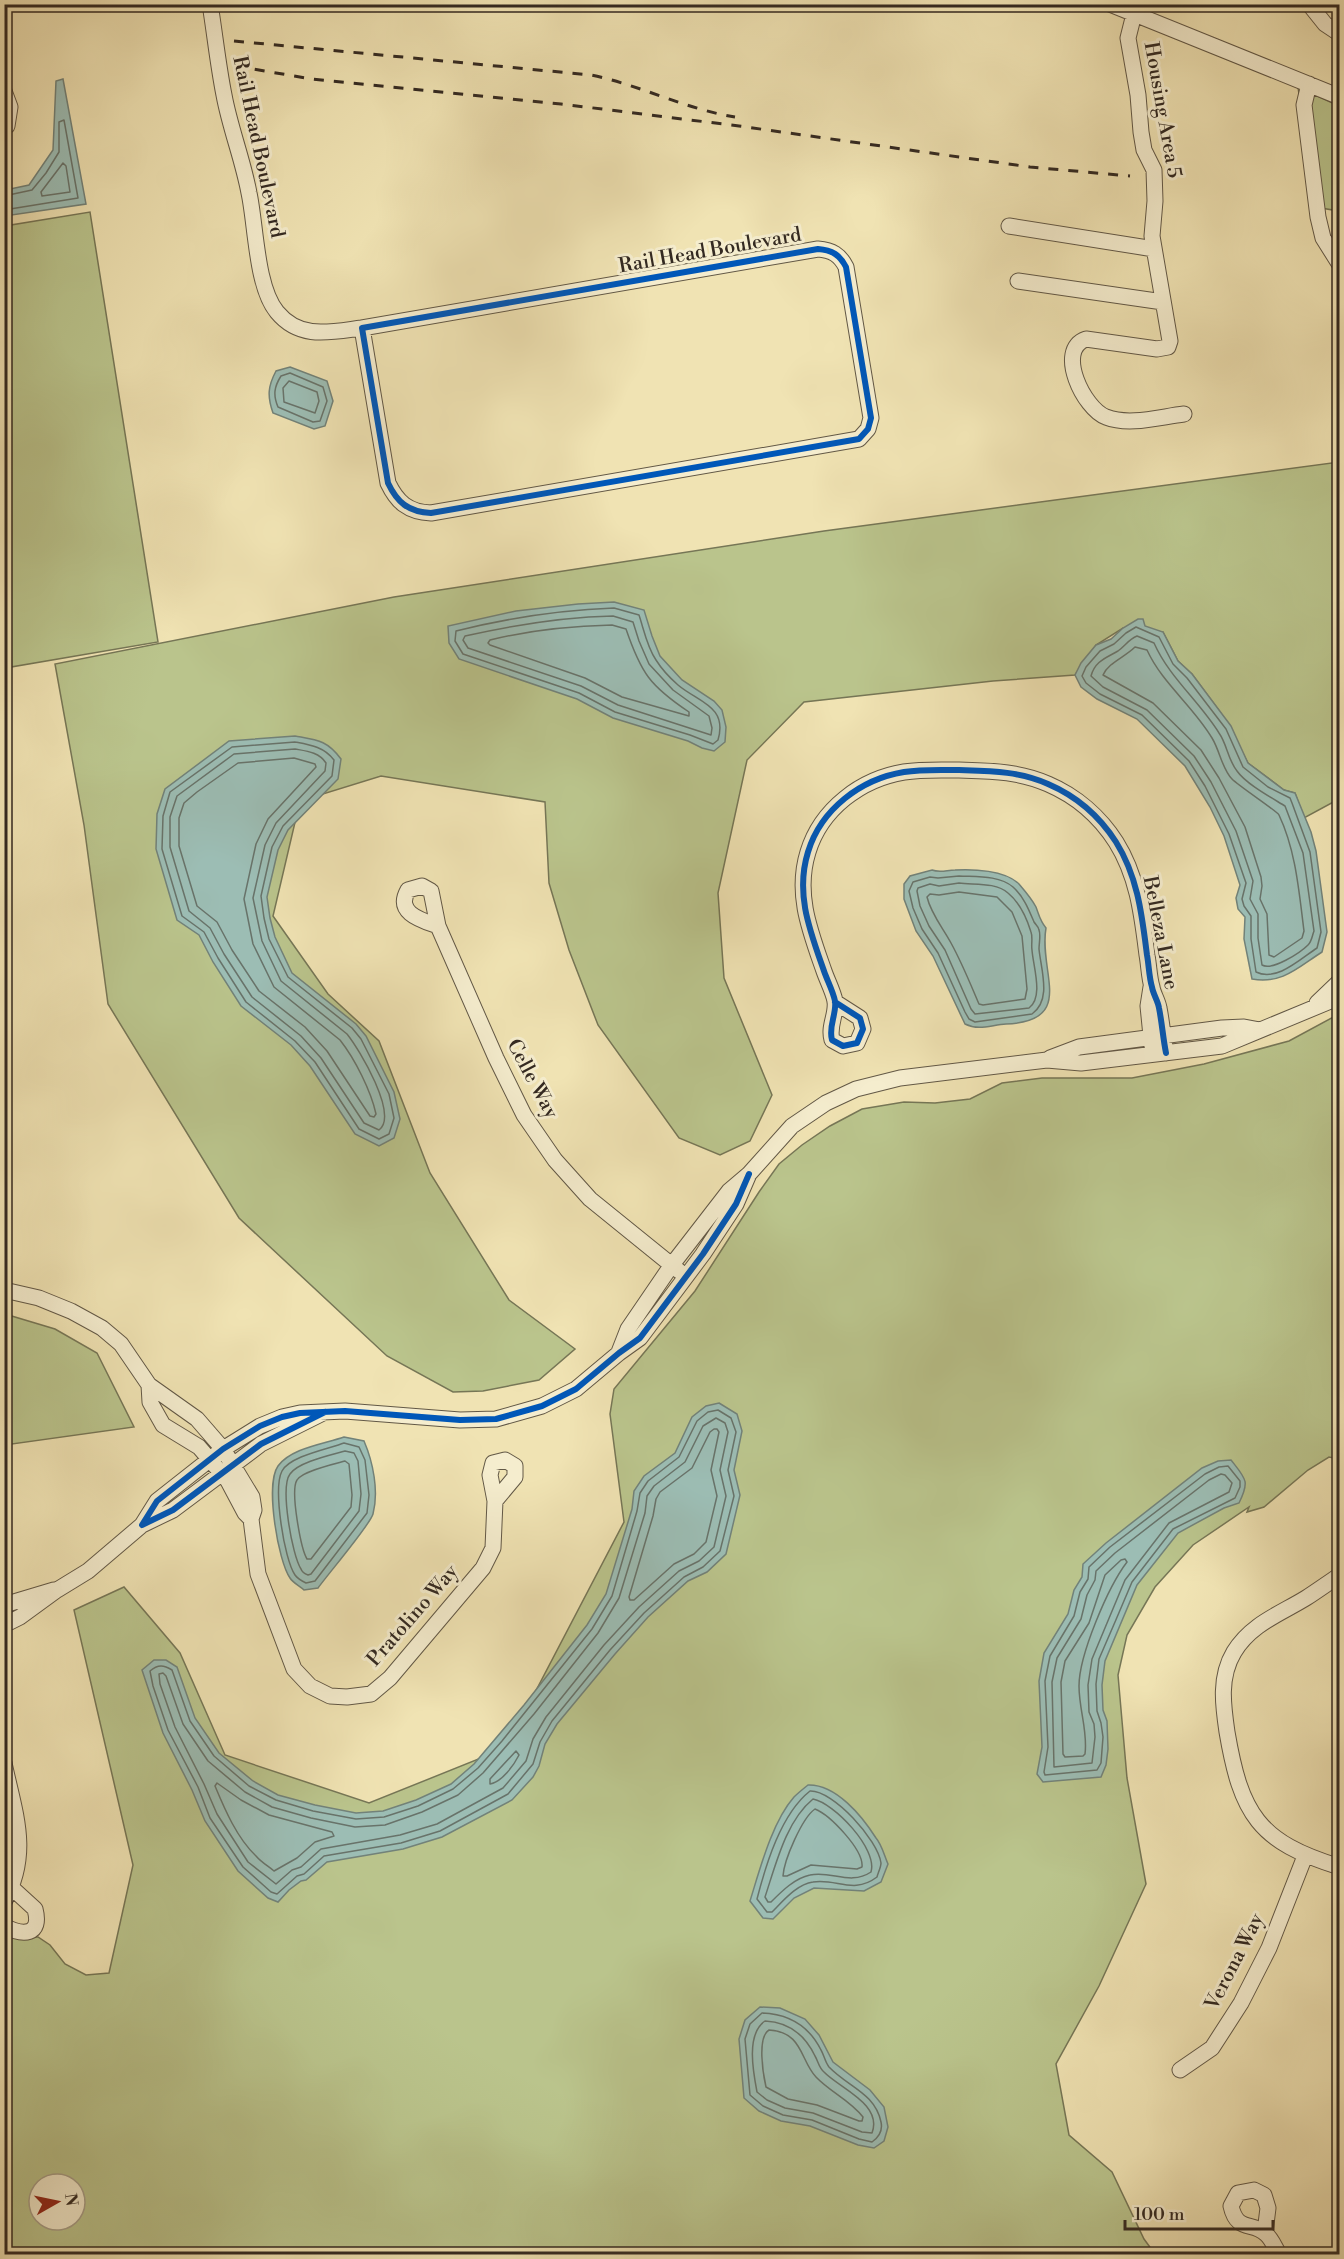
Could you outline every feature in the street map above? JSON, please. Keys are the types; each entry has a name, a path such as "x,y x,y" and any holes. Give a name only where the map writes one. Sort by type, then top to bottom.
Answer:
{"street":[{"name":"Rail Head Boulevard","path":"210,4 224,95 246,179 262,278 271,303 286,321 302,330 322,334 826,249 838,255 846,267 870,424 864,436 853,441 420,513 399,502 388,483 362,328"},
{"path":"1309,4 1325,24 1340,34"},
{"path":"1114,5 1340,97"},
{"name":"Housing Area 5","path":"1134,14 1128,38 1138,95 1144,150 1154,170 1155,201 1152,226 1154,249 1170,341 1168,347 1157,349 1086,339 1074,348 1072,366 1086,400 1097,414 1103,417 1123,421 1184,414"},
{"path":"1309,84 1304,105 1318,217 1323,238 1340,265"},
{"path":"4,91 10,107 7,126 4,128"},
{"path":"1009,226 1154,249"},
{"path":"1018,281 1163,302"},
{"name":"Belleza Lane","path":"836,1002 804,911 802,881 808,851 821,824 848,795 884,777 920,771 997,771 1022,775 1049,784 1085,807 1116,842 1131,871 1141,910 1151,987 1148,1006 1157,1036 1159,1054"},
{"name":"Celle Way","path":"438,926 496,1058 524,1115 555,1160 590,1199 625,1226 638,1229 689,1272"},
{"path":"1312,1007 1340,981"},
{"path":"619,1353 628,1329 675,1261 729,1191 748,1174 792,1126 826,1103 856,1089 900,1078 1047,1060 1081,1063 1222,1046 1340,997"},
{"path":"1047,1060 1079,1047 1157,1036 1222,1028 1244,1027 1260,1030"},
{"path":"142,1525 157,1501 223,1449 261,1426 282,1417 300,1413 368,1411 460,1420 496,1419 543,1406 576,1389 640,1338 736,1204 748,1174"},
{"path":"4,1290 39,1298 72,1311 102,1328 121,1344 149,1385 197,1419 223,1449 228,1469"},
{"path":"149,1385 150,1402 163,1425 191,1441 210,1460 228,1469"},
{"path":"4,1625 28,1612 57,1590 88,1571 142,1525 173,1510 261,1444 325,1412"},
{"name":"Pratolino Way","path":"228,1469 252,1497 254,1510 251,1519 258,1574 294,1669 310,1686 330,1696 347,1697 371,1694 390,1678 483,1568 493,1548 495,1502"},
{"path":"1340,1575 1305,1599 1253,1629 1234,1653 1222,1689 1223,1709 1237,1782 1246,1804 1258,1823 1272,1836 1305,1856 1340,1867"},
{"path":"4,1605 57,1590"},
{"path":"4,1763 21,1848 18,1869 8,1895 36,1909 37,1921 34,1928 22,1933 4,1926"},
{"name":"Verona Way","path":"1180,2070 1212,2048 1253,1983 1305,1856"},
{"path":"1265,2232 1279,2254"}],"green space":[{"path":"1298,87 1339,106 1339,211 1321,208 1310,172"},
{"path":"90,212 158,642 5,668 5,226"},
{"path":"1339,462 1339,799 1304,818 1295,793 1284,790 1248,763 1220,712 1192,674 1178,661 1163,632 1123,628 1096,645 1075,675 993,681 804,702 747,760 718,893 724,978 772,1095 750,1141 720,1155 679,1138 598,1025 569,950 549,883 545,802 381,776 300,801 273,916 328,994 379,1041 430,1173 509,1300 575,1349 539,1380 483,1391 453,1392 387,1356 239,1218 108,1004 84,825 55,664 394,597 824,531"},
{"path":"1339,1014 1339,1459 1329,1457 1308,1470 1264,1507 1247,1512 1249,1507 1193,1545 1155,1587 1127,1635 1118,1675 1127,1778 1146,1884 1099,1986 1056,2064 1069,2135 1112,2172 1144,2239 1155,2254 5,2254 5,1937 38,1937 50,1945 65,1964 86,1975 109,1973 133,1865 74,1610 124,1587 180,1653 225,1755 369,1803 506,1748 624,1522 610,1414 614,1389 695,1291 779,1164 830,1126 862,1109 904,1102 935,1103 970,1099 1002,1083 1042,1078 1132,1078 1204,1064 1289,1041"},
{"path":"5,1314 55,1329 97,1353 134,1427 5,1445"}],"water":[{"path":"63,79 86,204 5,216 5,190 29,185 53,150 56,81"},
{"path":"290,367 327,381 333,401 325,426 314,429 273,413 269,396 271,382 276,371"},
{"path":"614,602 644,610 660,656 682,680 714,701 722,710 726,727 725,742 714,751 613,718 577,699 459,659 449,643 448,626 516,611"},
{"path":"1138,619 1143,619 1145,626 1163,632 1178,661 1192,674 1231,726 1248,763 1284,790 1295,793 1311,832 1316,851 1327,932 1322,952 1281,977 1252,979 1244,939 1245,917 1238,909 1236,898 1240,885 1224,836 1210,807 1185,766 1137,719 1097,699 1081,687 1075,675 1081,663 1096,645 1111,639"},
{"path":"295,736 326,744 341,759 338,779 288,830 278,850 267,897 270,918 275,937 292,973 356,1024 366,1036 394,1092 400,1119 394,1138 379,1146 355,1134 310,1066 291,1045 241,1006 199,935 177,920 156,849 157,814 165,789 229,741"},
{"path":"932,870 997,873 1013,879 1028,895 1046,928 1045,945 1050,991 1048,1004 1041,1014 1028,1021 985,1027 965,1024 933,956 916,931 904,899 904,884 910,876"},
{"path":"719,1403 737,1414 742,1431 734,1470 740,1495 726,1554 707,1572 688,1581 648,1617 615,1654 557,1724 545,1744 539,1766 533,1777 512,1800 442,1837 403,1849 327,1862 306,1880 289,1890 278,1902 268,1898 238,1871 205,1821 163,1733 142,1670 154,1660 166,1660 177,1667 195,1718 219,1753 253,1781 278,1795 356,1813 383,1811 416,1800 451,1784 474,1764 587,1625 606,1594 632,1509 634,1491 644,1476 675,1453 692,1417 706,1406"},
{"path":"344,1437 364,1441 375,1486 373,1514 357,1539 318,1588 304,1590 290,1578 281,1556 273,1505 274,1475 278,1466 291,1455 308,1447"},
{"path":"1231,1460 1245,1480 1239,1503 1224,1508 1178,1533 1137,1585 1105,1661 1102,1685 1108,1749 1106,1765 1101,1777 1043,1782 1037,1774 1042,1747 1039,1681 1044,1653 1068,1614 1074,1590 1082,1577 1083,1564 1106,1543 1202,1468 1218,1461"},
{"path":"808,1785 828,1790 856,1811 878,1841 888,1864 881,1882 864,1891 814,1888 794,1898 773,1919 763,1918 750,1901 763,1861 773,1832 786,1807"},
{"path":"760,2007 780,2008 805,2019 819,2035 833,2062 870,2090 884,2107 888,2127 884,2141 874,2148 858,2145 810,2126 781,2121 759,2111 744,2098 739,2039 745,2020"}],"railway":[{"path":"234,41 591,75 735,117"},
{"path":"235,66 312,79 561,104 739,126 1030,167 1130,176"}],"cycle path":[{"path":"818,249 835,254 846,267 871,418 868,429 859,439 431,513 416,511 404,505 391,490 362,328 818,249"},
{"path":"835,1002 860,1018 863,1029 857,1043 843,1046 832,1040 835,1001 806,912 804,868 808,852 822,822 845,798 873,781 888,776 931,770 1004,772 1048,784 1078,801 1103,824 1116,842 1129,869 1138,897 1150,979 1158,1005 1166,1053"},
{"path":"325,1412 261,1444 173,1510 142,1525 157,1501 223,1449 260,1426 282,1417 300,1413 345,1411 460,1420 496,1419 542,1406 576,1389 640,1338 703,1254 736,1204 749,1174"}]}
